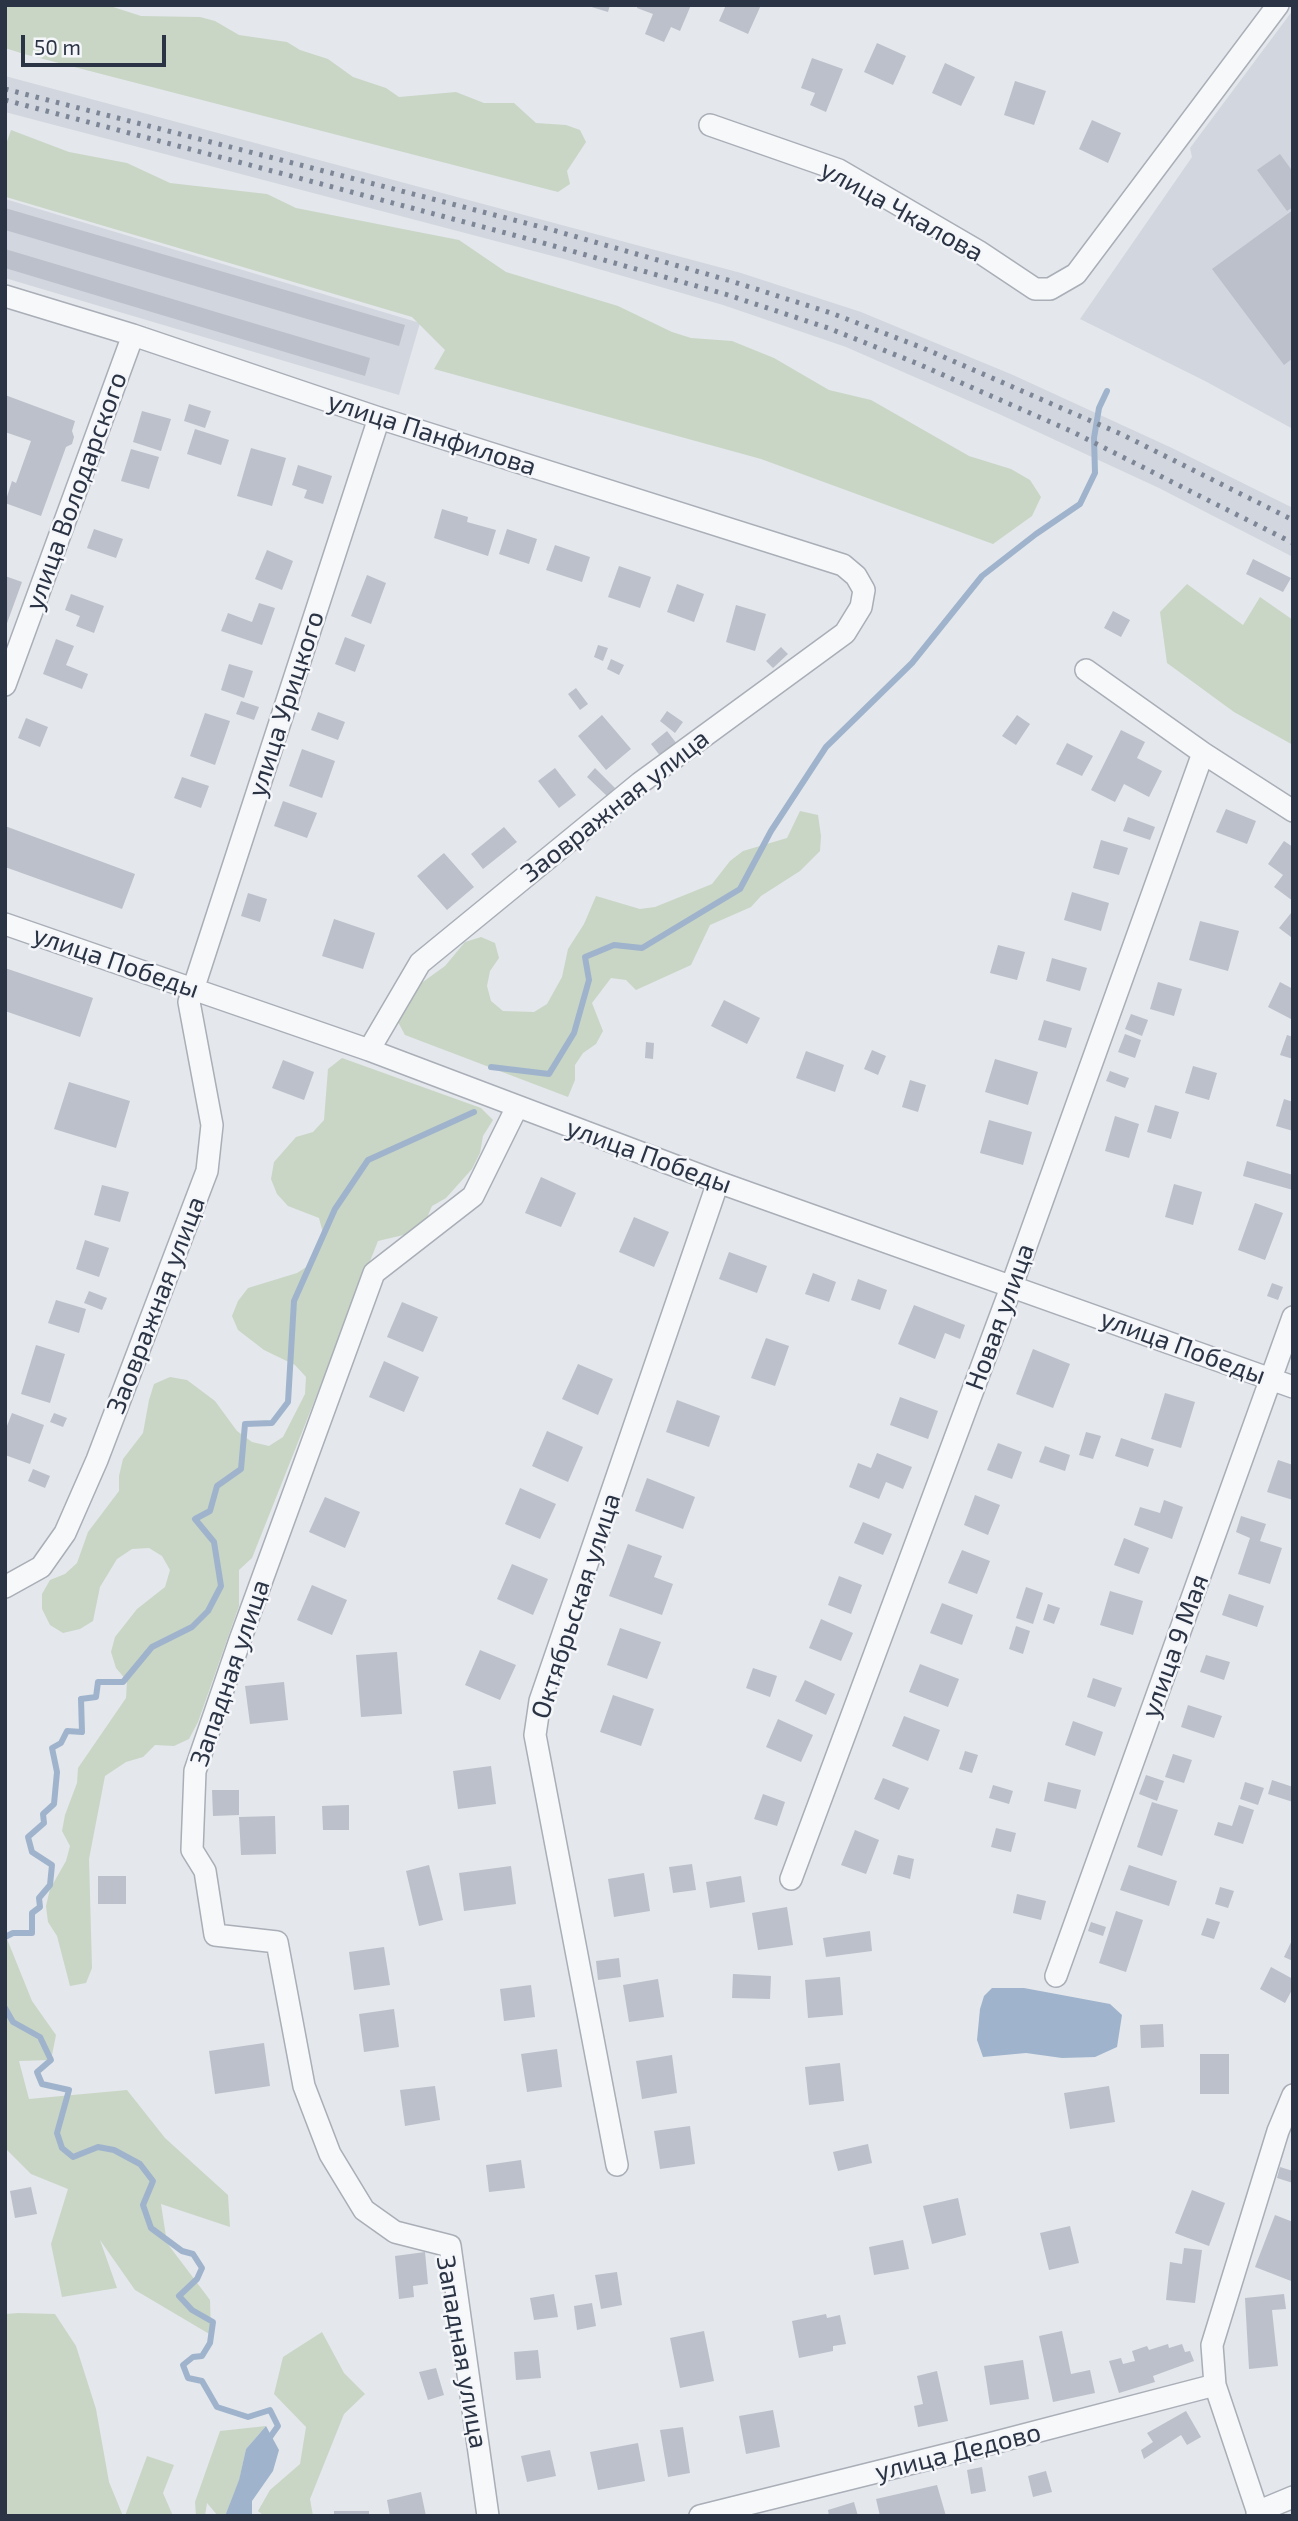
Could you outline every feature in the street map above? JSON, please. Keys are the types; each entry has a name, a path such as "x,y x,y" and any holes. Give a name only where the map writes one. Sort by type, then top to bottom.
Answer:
{"street":[{"name":"улица Чкалова","path":"710,125 839,170 978,251 1035,289 1050,289 1076,274 1278,5"},
{"name":"улица Панфилова","path":"5,296 843,565 856,576"},
{"name":"улица Володарского","path":"5,685 133,335"},
{"name":"улица Урицкого","path":"193,990 379,418"},
{"name":"Заовражная улица","path":"369,1050 419,963 640,783 845,633 861,607 864,590 856,576"},
{"path":"1086,670 1293,811"},
{"name":"Новая улица","path":"790,1878 1012,1285 1203,752"},
{"name":"улица Победы","path":"5,924 369,1050 718,1182 1293,1387"},
{"name":"Заовражная улица","path":"5,1587 41,1567 65,1533 102,1447 207,1171 212,1125 189,1002 193,990"},
{"name":"Западная улица","path":"488,2516 450,2246 395,2232 364,2210 330,2154 304,2086 277,1942 215,1935 205,1871 192,1850 195,1771 374,1273 473,1196 517,1107"},
{"name":"Октябрьская улица","path":"617,2165 535,1735 540,1701 718,1182"},
{"name":"улица 9 Мая","path":"1056,1976 1293,1317"},
{"path":"1293,2095 1278,2131 1212,2345 1215,2385 1258,2514 1293,2497"},
{"name":"улица Дедово","path":"700,2516 1215,2385"}],"shaded area":[{"path":"1293,10 1293,429 1205,381 1080,319 1192,157 1190,148"},
{"path":"5,76 741,273 861,312 1013,375 1172,448 1293,508 1293,557 1159,488 846,347 723,305 564,259 5,112"},
{"path":"5,199 420,323 399,395 5,278"}],"green space":[{"path":"5,5 107,5 141,16 200,17 215,21 239,35 287,42 300,50 328,59 353,77 386,88 399,97 456,92 484,103 514,103 536,123 566,125 580,130 586,142 567,171 570,184 558,192 5,48"},
{"path":"11,130 69,152 127,163 170,183 267,194 296,208 459,240 506,272 618,306 672,332 691,338 732,341 774,358 829,390 871,400 969,456 1011,469 1030,480 1041,497 1032,516 993,544 761,459 434,369 445,350 412,317 6,197 5,147"},
{"path":"1187,584 1243,625 1260,597 1293,620 1293,745 1234,712 1167,663 1160,612"},
{"path":"800,811 818,815 821,836 820,851 800,871 761,896 751,907 710,925 691,965 636,990 626,980 611,978 592,1003 603,1031 596,1044 583,1053 575,1065 575,1080 568,1097 405,1035 398,1022 420,984 445,966 465,942 481,937 495,943 499,958 490,971 487,986 491,1001 503,1011 534,1012 547,1004 562,977 568,949 584,924 596,896 640,909 655,907 712,884 730,861 743,851 787,838"},
{"path":"342,1058 481,1108 493,1120 483,1136 480,1153 472,1169 446,1198 432,1206 426,1220 412,1233 378,1241 252,1558 239,1570 239,1606 198,1722 189,1739 174,1746 155,1745 143,1757 126,1762 105,1776 89,1859 92,1968 86,1983 70,1986 57,1936 48,1922 46,1906 50,1889 66,1861 70,1846 62,1831 65,1815 77,1783 78,1768 126,1698 127,1681 116,1668 111,1652 115,1637 137,1609 165,1587 170,1570 162,1556 149,1548 132,1549 117,1559 100,1587 93,1621 80,1629 63,1633 50,1625 42,1609 42,1594 50,1580 65,1574 77,1563 88,1532 119,1491 123,1459 143,1433 154,1384 170,1377 187,1380 215,1401 237,1431 252,1442 269,1446 283,1437 305,1394 306,1377 295,1365 264,1350 238,1330 232,1316 238,1301 248,1288 297,1273 311,1264 319,1250 323,1233 319,1218 288,1206 277,1194 271,1179 274,1162 296,1137 313,1132 324,1120 328,1069"},
{"path":"5,1934 32,2001 56,2035 51,2060 19,2061 29,2099 127,2090 165,2138 228,2195 230,2227 161,2204 167,2243 210,2300 211,2335 135,2290 100,2240 117,2288 62,2297 51,2244 68,2189 31,2174 5,2148"},
{"path":"5,2314 55,2314 76,2346 96,2409 109,2482 123,2516 5,2516"},
{"path":"322,2332 344,2373 365,2394 344,2414 310,2499 313,2516 264,2516 258,2511 270,2490 300,2464 306,2427 274,2394 283,2357"},
{"path":"266,2426 246,2449 239,2481 225,2516 218,2516 207,2503 205,2516 196,2516 195,2502 220,2431"},
{"path":"147,2456 174,2465 163,2493 173,2516 125,2516"}],"water":[{"path":"992,1988 1024,1988 1110,2004 1122,2015 1117,2047 1095,2057 1062,2058 1026,2053 983,2057 977,2040 980,2009 984,1996"},
{"path":"266,2426 279,2450 273,2471 252,2501 252,2516 225,2516 239,2480 246,2449"}],"building":[{"path":"585,5 610,5 608,12"},
{"path":"638,5 691,5 680,31 671,27 664,42 645,34 653,14 637,8"},
{"path":"726,5 761,5 748,34 719,21"},
{"path":"877,43 906,56 893,85 864,72"},
{"path":"812,58 843,69 826,112 810,105 815,93 801,88"},
{"path":"945,63 975,77 961,106 932,93"},
{"path":"1015,81 1046,91 1034,125 1004,115"},
{"path":"1092,120 1121,133 1108,163 1079,149"},
{"path":"1280,154 1293,172 1293,207 1287,211 1257,170"},
{"path":"5,208 405,325 399,346 5,230"},
{"path":"1293,210 1293,358 1284,365 1212,269"},
{"path":"5,249 370,358 365,376 5,268"},
{"path":"5,395 75,421 72,444 66,447 41,516 5,503 12,481 16,483 31,441 5,432"},
{"path":"189,404 211,411 205,428 184,421"},
{"path":"142,411 171,419 161,451 133,442"},
{"path":"195,429 229,440 221,465 187,454"},
{"path":"251,448 286,458 272,506 237,496"},
{"path":"131,449 159,457 149,489 121,481"},
{"path":"298,465 332,476 323,504 304,498 307,490 292,485"},
{"path":"442,509 468,517 467,522 496,530 488,556 434,538"},
{"path":"94,529 123,539 116,558 87,548"},
{"path":"507,529 537,539 529,564 499,554"},
{"path":"555,545 590,557 582,582 546,570"},
{"path":"267,550 293,561 282,590 255,579"},
{"path":"1253,559 1291,578 1283,592 1246,574"},
{"path":"619,566 651,577 640,608 608,597"},
{"path":"367,575 386,583 371,624 351,616"},
{"path":"5,576 22,582 6,626 5,626"},
{"path":"677,584 704,594 694,622 667,612"},
{"path":"71,594 104,606 94,633 76,626 80,616 65,610"},
{"path":"259,603 275,608 262,645 221,631 228,613 252,622"},
{"path":"736,605 766,614 755,651 726,642"},
{"path":"1113,611 1130,620 1121,637 1104,628"},
{"path":"345,637 365,645 355,672 335,664"},
{"path":"56,639 74,646 66,665 88,674 82,689 43,674"},
{"path":"598,645 608,648 603,661 594,657"},
{"path":"781,647 788,654 773,668 766,661"},
{"path":"611,659 624,665 619,675 607,669"},
{"path":"229,664 253,671 244,698 221,690"},
{"path":"576,688 588,704 580,710 568,694"},
{"path":"241,701 259,707 254,720 236,714"},
{"path":"667,711 683,722 675,733 660,721"},
{"path":"318,712 345,722 338,740 311,730"},
{"path":"205,713 230,721 215,765 190,756"},
{"path":"602,715 631,749 606,770 578,736"},
{"path":"1017,715 1030,724 1016,745 1002,736"},
{"path":"26,718 48,727 40,747 18,738"},
{"path":"1121,730 1145,742 1137,758 1162,771 1149,797 1124,784 1115,802 1091,790"},
{"path":"667,731 677,744 661,757 651,744"},
{"path":"1067,743 1093,756 1082,776 1056,764"},
{"path":"302,749 335,761 322,798 289,786"},
{"path":"555,768 576,795 559,808 538,781"},
{"path":"595,768 615,788 607,796 587,777"},
{"path":"182,777 209,786 201,808 174,798"},
{"path":"283,801 317,813 307,838 274,826"},
{"path":"1226,809 1256,821 1247,844 1216,832"},
{"path":"1128,817 1155,827 1150,840 1123,831"},
{"path":"5,826 135,874 122,909 5,867"},
{"path":"504,827 517,842 483,869 471,854"},
{"path":"1101,840 1128,848 1119,875 1093,868"},
{"path":"1284,841 1293,847 1293,901 1274,887 1283,875 1268,864"},
{"path":"444,853 474,887 447,910 417,876"},
{"path":"1072,892 1109,903 1101,931 1064,920"},
{"path":"248,893 267,899 260,922 241,916"},
{"path":"1291,913 1293,935 1291,937 1279,928"},
{"path":"334,919 375,933 363,969 322,956"},
{"path":"1200,921 1239,931 1228,971 1189,960"},
{"path":"998,945 1025,952 1017,980 990,973"},
{"path":"1052,958 1087,968 1080,991 1046,981"},
{"path":"5,968 93,998 80,1037 5,1011"},
{"path":"1158,982 1182,989 1174,1016 1150,1009"},
{"path":"1280,982 1293,989 1293,1020 1268,1007"},
{"path":"724,1000 760,1018 747,1044 711,1026"},
{"path":"1131,1014 1148,1020 1142,1036 1125,1029"},
{"path":"1044,1020 1072,1028 1066,1048 1038,1040"},
{"path":"1125,1034 1141,1040 1135,1058 1118,1052"},
{"path":"1287,1035 1293,1037 1293,1059 1280,1055"},
{"path":"646,1042 654,1043 653,1059 645,1058"},
{"path":"872,1050 886,1056 878,1075 864,1069"},
{"path":"806,1051 844,1065 835,1092 796,1078"},
{"path":"995,1059 1038,1072 1028,1105 985,1092"},
{"path":"283,1060 314,1072 304,1100 272,1088"},
{"path":"1193,1066 1217,1073 1209,1100 1185,1093"},
{"path":"1110,1071 1129,1078 1125,1088 1106,1081"},
{"path":"910,1080 926,1085 918,1112 902,1107"},
{"path":"69,1082 130,1101 116,1148 54,1129"},
{"path":"1284,1099 1293,1102 1293,1131 1276,1126"},
{"path":"1155,1105 1179,1112 1171,1139 1147,1132"},
{"path":"1115,1116 1139,1124 1129,1158 1105,1151"},
{"path":"989,1120 1032,1132 1023,1165 980,1153"},
{"path":"1247,1161 1293,1175 1293,1190 1243,1176"},
{"path":"541,1177 576,1193 561,1227 525,1213"},
{"path":"1174,1184 1202,1192 1193,1225 1165,1217"},
{"path":"102,1185 129,1192 120,1222 94,1215"},
{"path":"1255,1203 1283,1213 1265,1260 1238,1250"},
{"path":"634,1217 669,1232 654,1267 619,1252"},
{"path":"85,1240 109,1248 99,1277 76,1269"},
{"path":"729,1252 767,1266 757,1293 719,1279"},
{"path":"813,1273 836,1282 829,1302 805,1294"},
{"path":"858,1279 887,1290 880,1310 851,1300"},
{"path":"1272,1283 1283,1287 1278,1300 1267,1296"},
{"path":"89,1291 107,1298 102,1310 84,1303"},
{"path":"56,1300 86,1309 79,1333 48,1323"},
{"path":"402,1302 438,1317 423,1352 387,1337"},
{"path":"914,1305 965,1325 960,1339 945,1333 935,1359 898,1344"},
{"path":"766,1338 789,1346 775,1386 751,1378"},
{"path":"36,1345 65,1354 50,1403 21,1394"},
{"path":"1033,1349 1070,1364 1053,1408 1016,1394"},
{"path":"384,1361 419,1377 404,1412 369,1397"},
{"path":"578,1364 613,1379 598,1415 562,1399"},
{"path":"1165,1393 1195,1402 1181,1448 1151,1439"},
{"path":"900,1397 938,1411 928,1439 890,1425"},
{"path":"677,1400 720,1416 709,1447 666,1432"},
{"path":"12,1413 44,1425 30,1464 5,1455 5,1431"},
{"path":"54,1413 67,1418 63,1427 50,1422"},
{"path":"547,1431 583,1447 568,1482 532,1466"},
{"path":"1086,1432 1101,1436 1093,1459 1079,1455"},
{"path":"1121,1438 1154,1449 1148,1467 1115,1456"},
{"path":"998,1443 1022,1452 1012,1479 987,1470"},
{"path":"1045,1446 1070,1455 1065,1471 1039,1462"},
{"path":"877,1453 912,1467 903,1489 886,1482 879,1499 849,1487 858,1463 871,1468"},
{"path":"1278,1460 1293,1465 1293,1500 1267,1492"},
{"path":"33,1469 50,1476 45,1488 28,1481"},
{"path":"647,1478 695,1497 683,1529 635,1511"},
{"path":"520,1488 556,1504 540,1539 505,1524"},
{"path":"975,1495 1000,1505 988,1535 964,1525"},
{"path":"325,1497 360,1512 345,1548 309,1532"},
{"path":"1164,1500 1183,1507 1172,1539 1134,1525 1140,1507 1160,1513"},
{"path":"1241,1516 1266,1524 1260,1541 1282,1548 1270,1584 1238,1574 1250,1538 1236,1532"},
{"path":"863,1522 892,1534 883,1555 854,1543"},
{"path":"1124,1538 1149,1548 1139,1574 1114,1565"},
{"path":"628,1544 662,1556 654,1577 673,1584 662,1615 609,1596"},
{"path":"962,1550 990,1561 977,1594 948,1583"},
{"path":"512,1564 548,1579 533,1615 497,1599"},
{"path":"839,1576 862,1585 851,1614 828,1605"},
{"path":"312,1585 347,1600 332,1635 297,1620"},
{"path":"1026,1587 1043,1593 1033,1624 1016,1618"},
{"path":"1110,1591 1143,1601 1133,1635 1100,1625"},
{"path":"1229,1594 1264,1606 1257,1627 1222,1615"},
{"path":"942,1603 973,1615 962,1645 930,1633"},
{"path":"1048,1604 1060,1608 1054,1624 1043,1620"},
{"path":"821,1619 853,1633 841,1661 809,1648"},
{"path":"1016,1626 1030,1631 1023,1654 1009,1649"},
{"path":"620,1628 661,1642 647,1679 607,1665"},
{"path":"480,1650 516,1665 500,1700 465,1685"},
{"path":"397,1652 402,1714 361,1717 356,1655"},
{"path":"1206,1655 1230,1662 1224,1680 1200,1672"},
{"path":"920,1664 959,1679 948,1707 909,1692"},
{"path":"753,1668 777,1676 770,1697 746,1688"},
{"path":"1093,1678 1122,1688 1115,1707 1087,1697"},
{"path":"805,1680 835,1694 826,1715 795,1701"},
{"path":"284,1682 288,1720 250,1724 245,1686"},
{"path":"613,1695 654,1709 641,1746 600,1732"},
{"path":"1188,1705 1222,1716 1214,1738 1181,1727"},
{"path":"904,1716 940,1730 928,1761 892,1746"},
{"path":"778,1719 813,1735 801,1762 766,1747"},
{"path":"1073,1721 1103,1732 1095,1756 1065,1745"},
{"path":"965,1751 978,1755 972,1773 959,1769"},
{"path":"1173,1754 1192,1760 1184,1783 1165,1777"},
{"path":"491,1766 496,1804 458,1809 453,1771"},
{"path":"1146,1775 1164,1781 1157,1801 1139,1794"},
{"path":"883,1778 909,1788 899,1810 874,1799"},
{"path":"1272,1780 1293,1787 1293,1802 1268,1794"},
{"path":"1048,1782 1081,1790 1076,1809 1044,1801"},
{"path":"1245,1782 1264,1788 1258,1805 1240,1799"},
{"path":"993,1785 1013,1791 1009,1804 989,1798"},
{"path":"212,1790 239,1790 239,1815 213,1816"},
{"path":"763,1794 785,1802 777,1826 754,1819"},
{"path":"1152,1802 1178,1810 1162,1856 1137,1847"},
{"path":"349,1805 349,1830 323,1830 322,1806"},
{"path":"1239,1805 1254,1810 1243,1844 1214,1835 1218,1822 1232,1826"},
{"path":"275,1816 276,1854 241,1855 239,1817"},
{"path":"996,1828 1016,1833 1011,1852 991,1847"},
{"path":"855,1830 879,1840 866,1874 841,1865"},
{"path":"898,1855 914,1859 910,1879 893,1874"},
{"path":"692,1864 696,1890 673,1893 669,1867"},
{"path":"429,1865 443,1920 419,1926 406,1871"},
{"path":"1129,1865 1177,1881 1169,1906 1120,1890"},
{"path":"511,1866 516,1904 464,1911 459,1873"},
{"path":"644,1873 650,1911 614,1917 608,1879"},
{"path":"98,1876 126,1876 126,1904 98,1904"},
{"path":"741,1876 745,1902 710,1908 706,1882"},
{"path":"1220,1887 1234,1891 1228,1908 1215,1904"},
{"path":"1017,1894 1046,1901 1041,1920 1013,1913"},
{"path":"787,1907 793,1945 758,1950 752,1913"},
{"path":"1116,1911 1143,1920 1126,1972 1099,1963"},
{"path":"1207,1918 1220,1922 1214,1939 1201,1935"},
{"path":"1091,1922 1106,1927 1103,1936 1088,1931"},
{"path":"870,1931 872,1951 826,1957 823,1938"},
{"path":"1293,1938 1293,1961 1284,1957"},
{"path":"384,1947 390,1985 354,1990 349,1952"},
{"path":"619,1958 621,1977 598,1980 596,1961"},
{"path":"1271,1967 1293,1979 1293,1988 1285,2003 1260,1989"},
{"path":"733,1974 771,1976 770,1999 732,1998"},
{"path":"840,1977 843,2015 808,2018 805,1980"},
{"path":"658,1979 664,2017 629,2022 623,1985"},
{"path":"531,1985 535,2017 504,2021 500,1989"},
{"path":"394,2009 399,2047 364,2052 359,2014"},
{"path":"1163,2024 1164,2047 1141,2048 1140,2025"},
{"path":"264,2043 270,2086 215,2094 209,2051"},
{"path":"557,2049 562,2087 527,2092 521,2054"},
{"path":"1200,2054 1229,2054 1229,2094 1200,2094"},
{"path":"672,2055 677,2093 642,2099 636,2061"},
{"path":"840,2063 844,2101 809,2105 805,2067"},
{"path":"435,2086 440,2120 405,2126 400,2090"},
{"path":"1109,2086 1115,2122 1070,2129 1064,2093"},
{"path":"690,2126 695,2164 660,2169 654,2131"},
{"path":"868,2144 872,2163 838,2171 833,2152"},
{"path":"521,2160 525,2188 489,2192 486,2165"},
{"path":"1280,2167 1293,2171 1293,2183 1277,2178"},
{"path":"31,2187 37,2214 15,2218 10,2191"},
{"path":"1192,2190 1225,2203 1209,2246 1175,2233"},
{"path":"958,2198 966,2235 932,2244 923,2206"},
{"path":"1275,2215 1293,2222 1291,2281 1255,2267"},
{"path":"1070,2226 1079,2263 1049,2270 1040,2233"},
{"path":"903,2240 909,2269 874,2275 869,2247"},
{"path":"1184,2248 1202,2250 1195,2303 1166,2300 1170,2262 1182,2264"},
{"path":"425,2252 428,2284 413,2286 414,2297 399,2299 395,2256"},
{"path":"617,2272 622,2305 601,2309 595,2275"},
{"path":"554,2294 558,2317 534,2320 530,2298"},
{"path":"1284,2294 1286,2309 1272,2310 1278,2366 1249,2369 1245,2298"},
{"path":"592,2303 596,2326 577,2330 574,2306"},
{"path":"826,2314 827,2318 840,2315 846,2344 833,2346 833,2351 799,2358 792,2321"},
{"path":"704,2331 714,2381 680,2388 670,2338"},
{"path":"1062,2331 1071,2374 1090,2370 1095,2393 1053,2402 1039,2336"},
{"path":"1168,2344 1169,2348 1182,2344 1185,2352 1190,2351 1194,2361 1153,2376 1155,2382 1119,2393 1109,2361 1121,2358 1123,2364 1135,2361 1132,2351 1147,2346 1149,2350"},
{"path":"538,2350 541,2378 516,2380 514,2352"},
{"path":"1023,2360 1029,2399 990,2405 984,2366"},
{"path":"436,2368 444,2395 428,2400 419,2372"},
{"path":"937,2371 948,2421 918,2427 914,2406 923,2404 917,2376"},
{"path":"773,2410 780,2447 746,2454 739,2416"},
{"path":"1186,2411 1201,2437 1187,2445 1181,2435 1144,2459 1141,2450 1153,2442 1147,2433"},
{"path":"683,2427 690,2473 668,2477 660,2430"},
{"path":"638,2443 645,2481 598,2490 590,2452"},
{"path":"550,2450 556,2476 527,2482 521,2456"},
{"path":"982,2467 986,2491 971,2494 967,2470"},
{"path":"1046,2471 1052,2492 1033,2497 1028,2476"},
{"path":"937,2485 946,2516 880,2516 876,2499"},
{"path":"421,2492 426,2516 390,2516 387,2500"},
{"path":"854,2502 858,2516 829,2516 828,2510"},
{"path":"334,2511 369,2511 369,2516 334,2516"}],"waterway":[{"path":"491,1067 549,1074 574,1033 589,980 585,957 614,945 642,948 740,889 771,831 826,747 912,663 982,576 1080,504 1095,473 1094,438 1099,408 1107,391"},
{"path":"5,1937 13,1933 32,1933 32,1913 40,1907 39,1898 50,1885 52,1865 32,1852 28,1837 44,1823 43,1814 54,1804 57,1772 52,1748 61,1743 67,1731 82,1732 81,1699 96,1697 98,1682 123,1682 152,1647 192,1627 208,1611 221,1586 214,1542 195,1519 210,1511 217,1486 241,1469 245,1424 272,1423 288,1402 294,1301 335,1209 368,1160 474,1112"},
{"path":"5,2008 13,2022 40,2037 51,2060 37,2072 42,2084 69,2090 57,2133 62,2148 73,2157 98,2147 114,2150 140,2164 153,2181 143,2205 151,2228 182,2251 193,2254 202,2268 197,2279 179,2296 192,2310 213,2322 210,2343 202,2356 193,2357 183,2365 188,2378 202,2381 217,2407 248,2417 270,2410 278,2426 268,2440"}],"railway":[{"path":"5,89 549,229 731,281 831,313 923,348 1121,434 1293,520"},
{"path":"5,100 536,241 725,294 828,328 916,363 1071,431 1293,543"}]}
